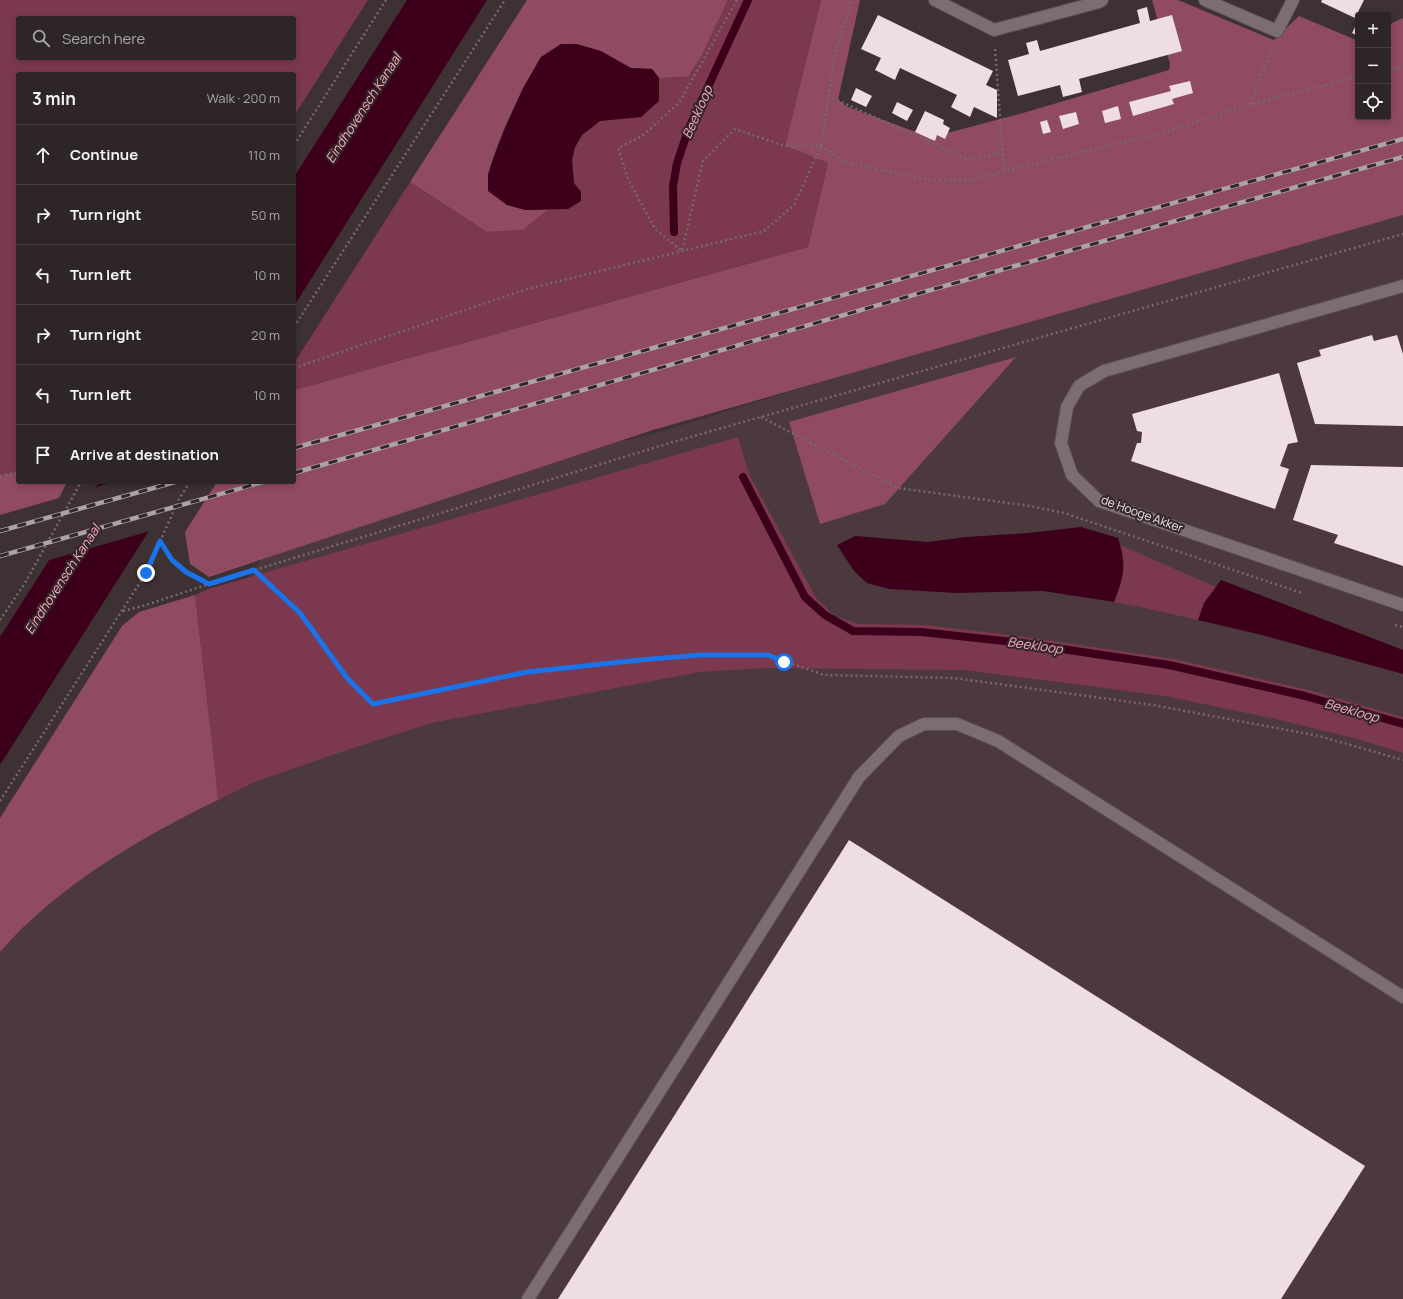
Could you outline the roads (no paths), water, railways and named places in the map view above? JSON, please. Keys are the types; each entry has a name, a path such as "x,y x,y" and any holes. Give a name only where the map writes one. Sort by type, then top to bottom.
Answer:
{"street":[{"path":"935,0 994,30 1102,0"},
{"path":"1205,0 1277,31 1292,0"},
{"name":"de Hooge Akker","path":"1403,286 1104,371 1079,386 1067,408 1061,443 1072,475 1099,501 1403,605"},
{"path":"528,1299 859,777 900,736 924,724 957,724 998,741 1403,997"}],"water":[{"name":"Eindhovensch Kanaal","path":"407,0 487,0 296,303 296,174"},
{"path":"561,44 577,44 601,51 631,68 652,69 659,78 659,101 641,117 600,121 582,135 575,147 572,160 574,183 581,192 581,201 568,209 525,210 507,205 488,191 488,175 505,128 523,88 541,57"},
{"name":"Eindhovensch Kanaal","path":"98,484 179,484 0,765 0,637"},
{"path":"1081,527 1118,538 1123,556 1123,570 1114,602 1043,591 956,593 889,589 867,583 854,571 837,545 855,536 928,542 966,537 1028,533"},
{"path":"1221,580 1403,650 1403,674 1262,635 1198,620 1204,603"}],"waterway":[{"name":"Beekloop","path":"674,232 673,186 677,163 689,128 748,0"},
{"name":"Beekloop","path":"743,477 805,597 825,615 853,631 921,632 1022,643 1169,665 1305,696 1403,724"}],"railway":[{"path":"296,447 1403,139"},
{"path":"296,472 983,275 1403,157"},
{"path":"0,531 168,484"},
{"path":"0,556 256,484"}]}
